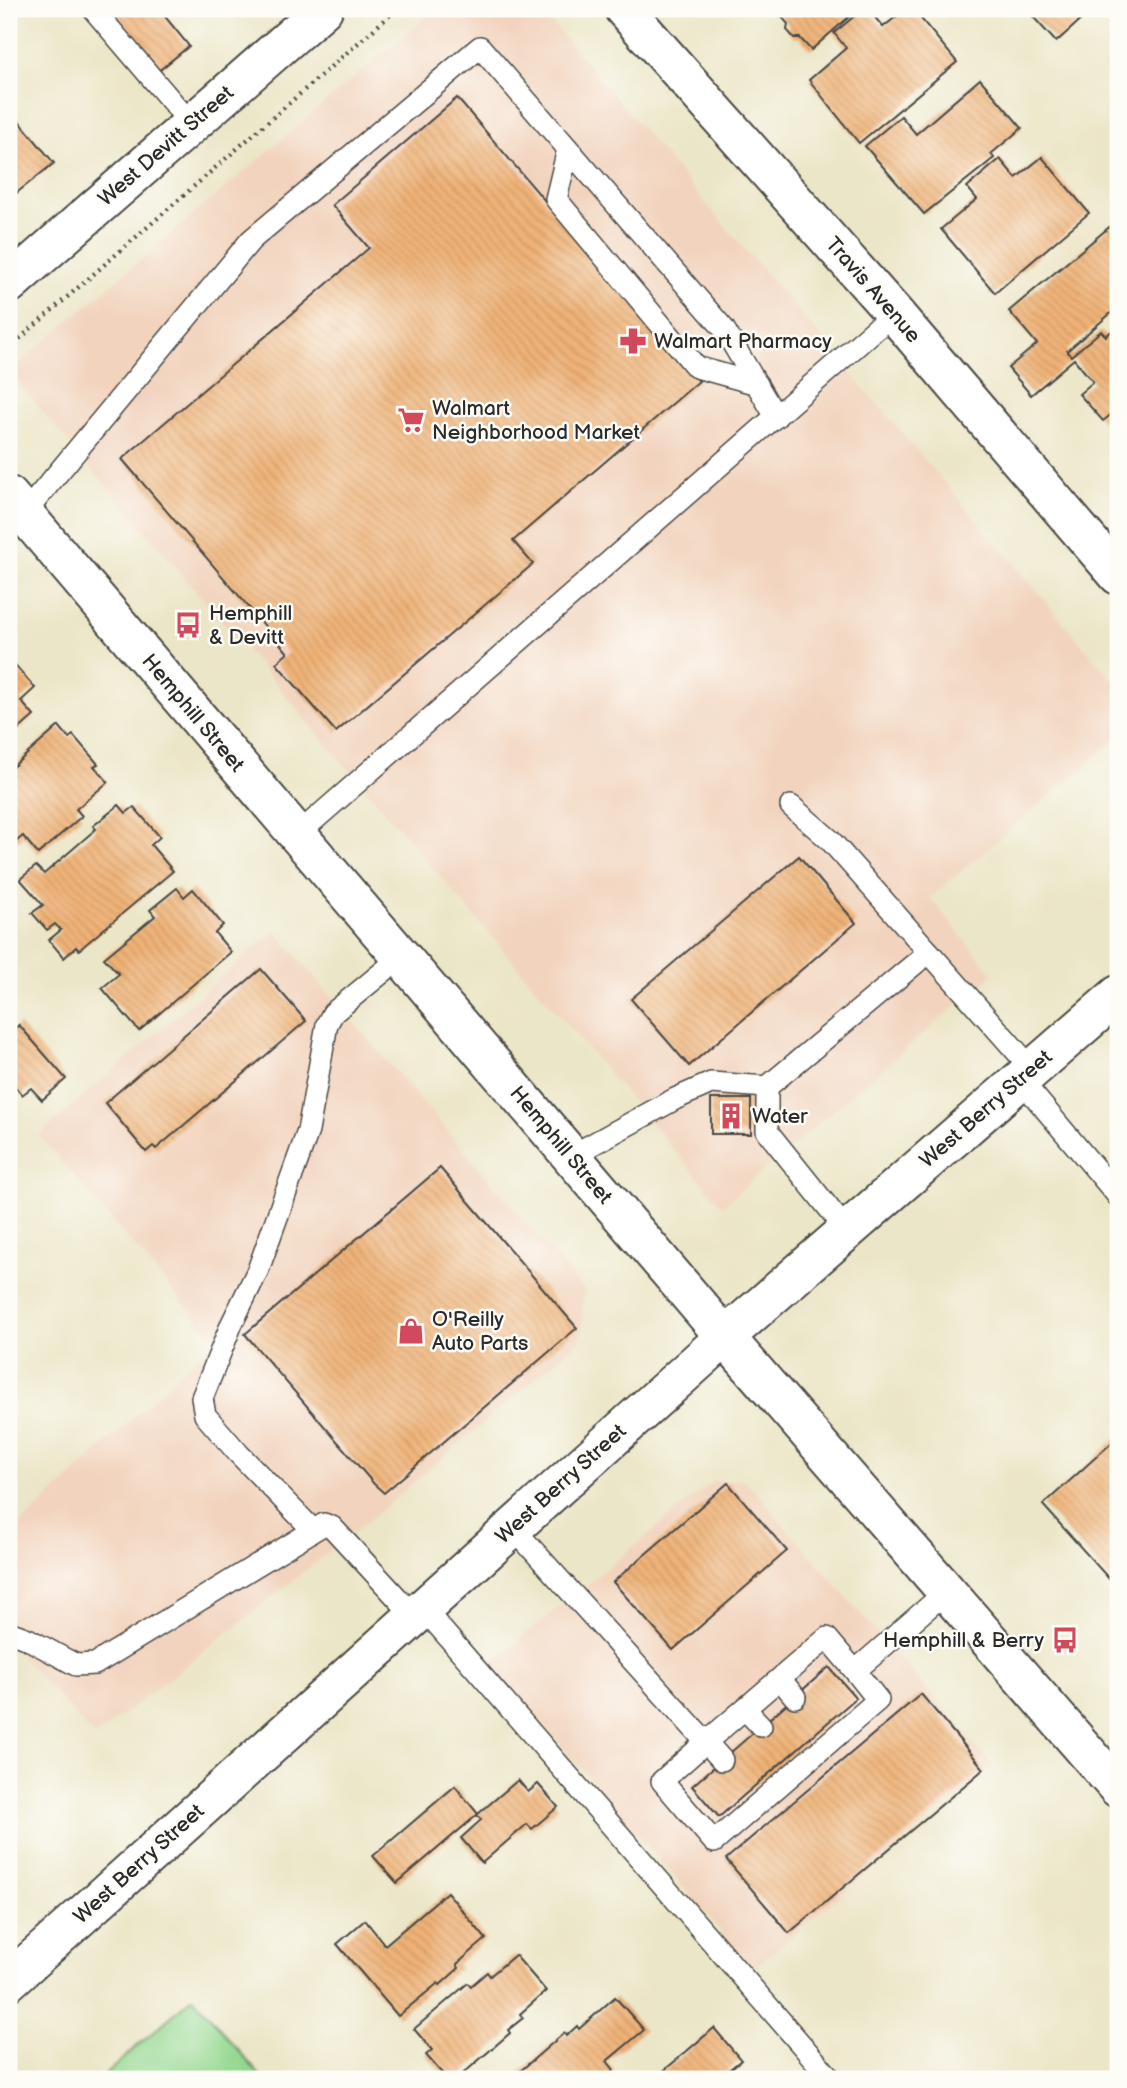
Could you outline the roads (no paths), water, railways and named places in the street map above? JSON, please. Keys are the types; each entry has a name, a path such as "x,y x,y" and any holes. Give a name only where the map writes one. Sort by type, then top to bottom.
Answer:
{"main road":[{"name":"West Devitt Street","path":"9,284 323,9"},
{"name":"Travis Avenue","path":"624,9 894,313 1118,575"},
{"name":"Hemphill Street","path":"16,505 724,1337 1118,1788"},
{"name":"West Berry Street","path":"9,1981 724,1337 1118,995"}],"lane":[{"path":"93,9 191,124"},
{"path":"16,505 251,240 480,47 724,329 776,417"},
{"path":"568,149 556,200 696,367 757,384"},
{"path":"297,835 894,313"},
{"path":"791,806 830,840 929,952 1118,1196"},
{"path":"571,1156 675,1099 711,1083 767,1087 929,952"},
{"path":"312,1528 238,1453 205,1415 202,1398 232,1323 258,1270 308,1131 327,1024 333,1013 401,957"},
{"path":"767,1087 767,1131 847,1231"},
{"path":"9,1632 28,1639 76,1665 95,1664 312,1528 324,1524 332,1527 419,1612 831,2079"},
{"path":"513,1528 722,1760"},
{"path":"855,1671 947,1591"},
{"path":"827,1638 878,1700 826,1734 754,1796 714,1842 662,1781 745,1709 827,1638"},
{"path":"780,1679 795,1697"},
{"path":"745,1709 761,1726"}],"place":[{"name":"Walmart Pharmacy","path":"633,341"},
{"name":"Walmart Neighborhood Market","path":"411,420"},
{"name":"Hemphill & Devitt","path":"188,625"},
{"name":"Water","path":"731,1116"},
{"name":"O'Reilly Auto Parts","path":"411,1331"},
{"name":"Hemphill & Berry","path":"1065,1640"}]}
